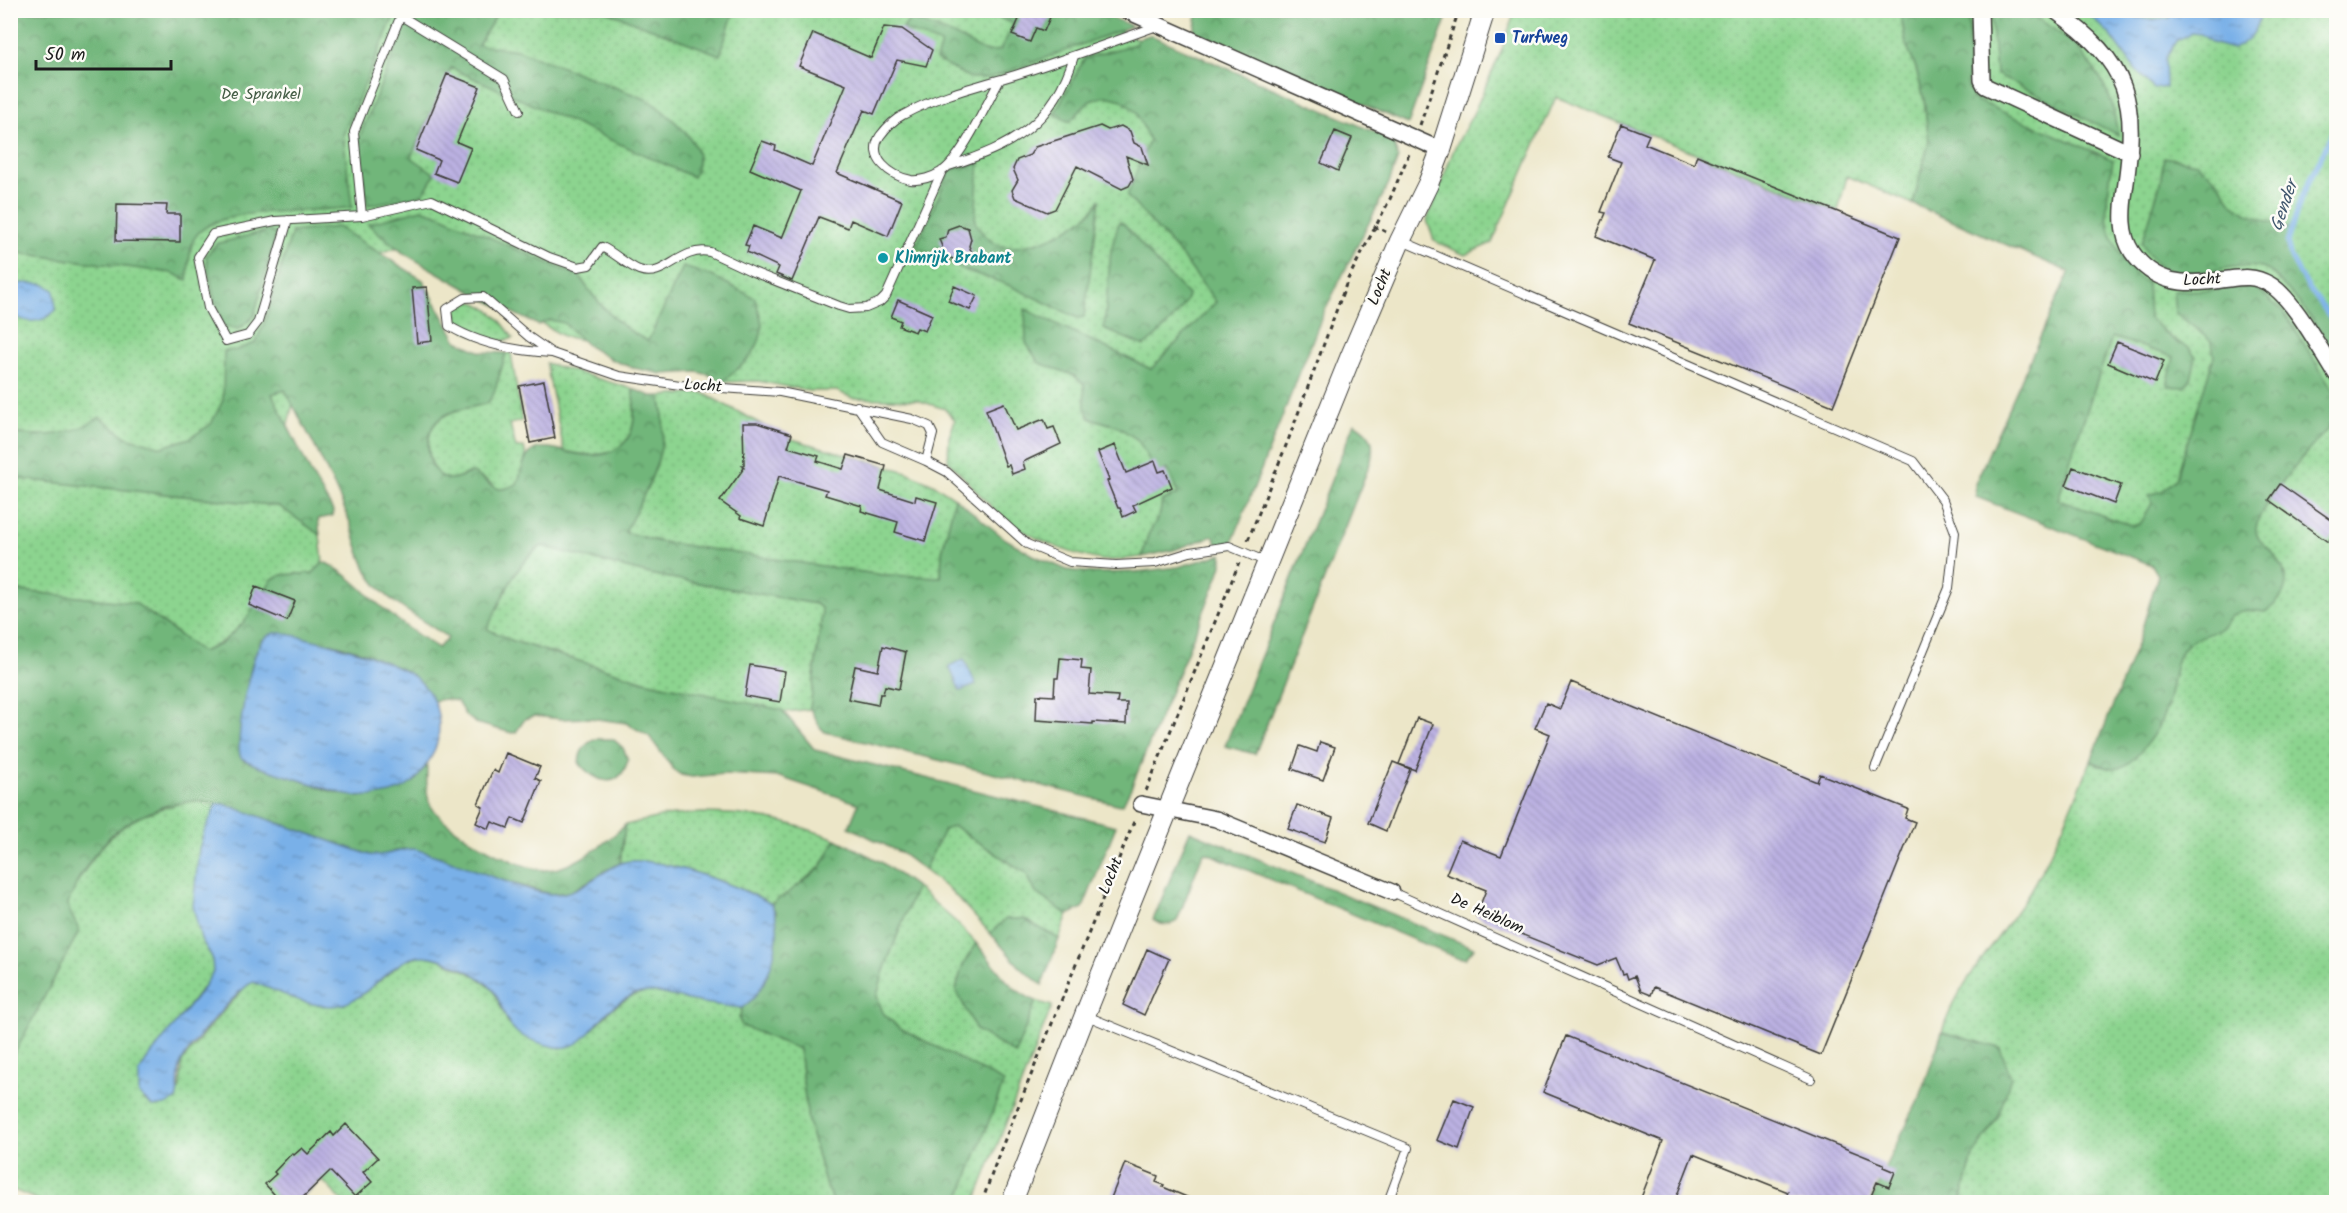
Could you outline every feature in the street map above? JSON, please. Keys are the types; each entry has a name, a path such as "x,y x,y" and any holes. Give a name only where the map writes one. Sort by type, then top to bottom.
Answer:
{"street":[{"path":"1125,10 1441,150"},
{"name":"Locht","path":"1012,1203 1085,1015 1350,358 1400,241 1428,184 1485,10"},
{"path":"1980,10 1982,81 1985,86 2130,153"},
{"name":"Locht","path":"2054,10 2095,43 2118,74 2125,91 2132,125 2121,215 2130,250 2147,270 2179,283 2210,282 2250,276 2271,284 2293,308 2337,374"},
{"name":"De Heiblom","path":"1141,804 1216,819 1392,892"}],"lane":[{"path":"362,216 354,132 402,13 504,79 519,111"},
{"path":"1074,56 1070,72 1054,100 1033,126 1003,146 924,178 912,180 885,168 879,160 875,150 878,139 886,128 903,114 964,90 1074,56 1159,26"},
{"path":"288,220 258,322 248,334 226,341 208,308 198,257 213,234 288,220 362,216 432,200 549,257 578,267 590,265 602,247 614,252 637,270 647,272 668,267 686,254 700,250 710,252 839,306 857,309 873,306 886,296 945,168 964,143 999,80"},
{"path":"1400,241 1913,461 1943,500 1955,532 1949,588 1875,768"},
{"name":"Locht","path":"552,353 529,337 483,297 465,298 447,309 449,326 465,336 518,351 552,353 619,376 680,385 780,392 912,418 929,426 933,434 927,461"},
{"path":"857,406 882,442 947,472 1027,544 1070,562 1116,565 1155,563 1190,552 1229,546 1268,562"},
{"name":"De Heiblom","path":"1392,892 1811,1079"},
{"path":"1085,1015 1408,1148 1388,1203"}],"path":[{"name":"Locht","path":"982,1203 1055,1013 1289,438 1348,279 1390,199 1416,137 1459,10"}],"green space":[{"path":"1198,10 1449,11 1408,124 1194,31"},
{"path":"1900,10 1969,11 1968,86 1973,99 2113,160 2107,209 2108,225 2115,245 2133,272 2147,283 2149,318 2176,342 2189,347 2196,357 2191,379 2185,387 2167,386 2174,357 2112,337 2058,500 2133,526 2141,523 2152,503 2149,495 2162,491 2176,479 2214,356 2212,342 2175,312 2173,291 2211,290 2252,285 2284,312 2336,395 2336,420 2289,473 2259,519 2256,530 2258,537 2279,560 2283,569 2286,584 2280,599 2265,612 2247,610 2238,612 2222,627 2192,640 2184,647 2177,661 2169,702 2158,727 2138,755 2121,767 2110,769 2091,761 2139,639 2158,575 2152,565 1976,497 1975,484 2069,272 1913,204 1929,142 1924,99 1916,68 1906,44"},
{"path":"1907,10 2336,11 2336,1202 1961,1202 1973,1156 1998,1117 2000,1048 1942,1032 1970,976 2031,889 2056,842 2091,761 2095,762 2144,644 2161,575 2154,565 1979,495 2073,271 1936,142"},
{"name":"Klimrijk Brabant","path":"11,11 1076,11 1154,46 1352,215 1090,418 1117,426 1138,440 1157,474 1168,469 1178,494 1162,501 1160,514 1148,535 1142,557 1111,561 1089,557 1050,544 1013,525 996,511 948,461 949,437 955,420 945,409 917,400 852,398 837,391 809,391 758,381 722,382 743,364 680,361 563,336 407,244 324,272 269,505 279,506 320,535 323,563 313,573 282,575 236,630 214,647 201,652 135,603 11,590"},
{"name":"De Sprankel","path":"11,11 396,11 343,135 352,207 267,212 222,220 205,228 194,239 187,280 172,273 11,252"},
{"path":"411,11 499,11 478,45 518,50 648,100 671,118 697,150 697,168 693,177 451,68 411,157 435,174 424,193 368,205 357,143"},
{"path":"605,11 734,11 720,55"},
{"path":"991,11 1096,11 1132,26 990,78 970,78 936,60 941,44 903,29 910,18 951,34 986,52 1000,50 1014,24 990,14"},
{"path":"1515,11 1900,11 1906,44 1916,68 1924,99 1929,142 1913,204 1847,176 1838,211 1556,97 1492,243 1465,255 1434,241 1427,220 1454,149 1475,110 1501,52"},
{"path":"1991,11 2030,13 2076,45 2101,79 2112,103 2118,135 1996,74"},
{"path":"1150,35 1393,140 1398,158 1389,183 1323,314 1232,543 1218,546 1213,536 1174,550 1142,557 1148,535 1160,514 1162,501 1178,494 1168,469 1157,474 1138,440 1117,426 1090,418 1085,408 1084,384 1073,375 1039,363 1026,343 1025,309 1151,369 1216,302 1180,254 1127,196 1149,140 1136,112 1122,100 1106,96 1090,101 1069,122 1054,114 1085,58 1135,44 1139,38"},
{"path":"2164,157 2197,163 2218,181 2232,203 2249,214 2290,229 2287,242 2291,258 2303,280 2336,325 2336,355 2303,308 2269,271 2251,266 2183,273 2168,270 2154,261 2142,243 2160,184"},
{"path":"979,163 975,222 991,241 998,245 1024,246 1055,236 1083,219 1094,209 1100,199 1084,317 1078,318 1006,284 964,270 916,247 950,170"},
{"path":"421,209 566,271 578,274 592,294 617,321 648,341 683,267 712,276 755,298 762,326 758,344 749,358 722,382 710,375 697,372 662,374 612,360 588,346 564,323 550,320 538,325 484,299 403,253 368,224"},
{"path":"1119,222 1123,223 1188,295 1176,316 1144,346 1104,329 1111,250"},
{"path":"338,227 423,280 457,341 481,352 506,353 494,393 488,403 448,414 436,422 432,429 429,437 429,456 432,465 443,477 454,479 473,473 493,487 503,489 517,484 528,455 536,449 549,448 583,455 613,451 628,438 632,429 633,389 651,396 660,396 663,433 656,467 625,532 656,541 882,575 941,577 942,552 955,498 1004,538 1033,555 1067,570 1094,573 1136,572 1178,567 1222,554 1222,565 1218,577 1131,788 1123,804 1120,805 825,732 810,709 822,613 821,608 816,604 654,575 542,546 524,561 503,595 487,629 513,641 648,682 782,710 815,750 1116,826 1083,908 1068,915 1036,893 1027,874 954,826 944,830 924,870 901,853 849,827 857,803 780,777 724,774 692,777 681,775 673,769 649,736 626,723 590,718 561,719 534,716 525,719 516,732 512,733 476,723 465,715 457,701 445,699 433,701 426,689 404,670 359,651 330,643 253,661 240,732 243,760 330,791 359,797 389,793 414,782 427,765 428,797 431,806 451,826 484,847 519,864 546,870 556,869 588,854 625,825 620,863 570,892 551,894 494,878 430,854 402,849 381,856 370,855 224,804 193,801 164,806 131,821 112,834 79,878 68,903 79,930 78,933 11,1060 11,590 135,603 202,652 221,644 244,622 272,579 282,575 313,573 323,563 326,563 347,576 414,633 438,648 448,638 398,605 372,579 363,562 338,495 285,390 272,394 313,477 333,511 332,516 318,519 320,535 279,506 11,478 11,433 57,434 89,424 100,417 126,437 162,447 190,438 211,424 223,400 224,351 237,350 255,343 264,324 292,232"},
{"path":"267,231 276,234 254,316 239,329 223,326 213,295 206,256 216,244"},
{"path":"471,301 495,315 513,338 495,341 484,339 474,336 459,324 456,315 458,306"},
{"path":"506,353 511,353 522,421 510,424 516,448 524,447 526,456 517,485 501,490 488,481 468,473 452,479 443,477 432,464 429,447 431,430 446,415 488,403 494,393"},
{"path":"546,363 633,389 634,418 626,441 618,448 599,454 587,455 564,451"},
{"path":"703,393 785,437 907,472 933,484 955,498 942,552 941,577 882,575 670,544 624,532 656,467 663,433 660,396"},
{"path":"1354,423 1371,439 1373,448 1371,461 1255,754 1225,746"},
{"path":"542,546 654,575 816,604 821,608 822,613 810,709 785,712 648,682 513,641 486,629 524,561"},
{"path":"597,739 613,739 623,748 628,760 619,777 613,780 599,779 579,763 584,748"},
{"path":"193,801 217,804 213,810 201,939 212,957 214,972 139,1073 144,1100 157,1107 180,1089 182,1062 204,1033 247,985 253,982 305,1002 359,997 404,961 424,955 442,960 476,976 493,990 508,1023 515,1031 529,1039 561,1048 593,1029 612,1009 630,997 644,992 656,992 693,1001 742,1008 739,1019 742,1026 799,1049 808,1121 827,1189 834,1202 343,1202 322,1180 302,1198 305,1202 43,1202 11,1189 10,1060 78,933 68,907 69,899 96,854 118,831 130,822 159,809"},
{"path":"702,813 770,819 836,839 821,866 771,904 740,888 675,867 635,861 620,863 625,825 664,816"},
{"path":"953,825 1027,874 1036,893 1068,915 1059,939 1024,919 1006,919 990,933 952,892 924,870 944,830"},
{"path":"1190,831 1474,948 1466,958 1457,958 1205,852 1177,921 1168,925 1159,923 1153,920"},
{"path":"836,839 881,862 916,887 884,970 877,996 883,1013 898,1027 1004,1082 958,1202 834,1202 827,1189 808,1121 799,1049 742,1026 739,1019 742,1008 756,995 767,973 776,913 771,904 821,867"},
{"path":"916,887 976,943 962,967 1015,1054 1036,1001 1052,1006 975,1202 958,1202 1003,1082 898,1027 883,1013 876,996"},
{"path":"1006,919 1024,919 1059,939 1042,985 1021,968 990,933"},
{"path":"976,943 1009,983 1025,996 1036,1001 1015,1054 976,1030 956,990 962,967"},
{"path":"1942,1032 2000,1048 2011,1077 1998,1117 1973,1156 1961,1202 1871,1202 1886,1165 1920,1097"}],"water":[{"path":"2115,9 2140,18 2157,20 2169,18 2173,11 2261,11 2253,34 2233,49 2212,43 2201,34 2191,33 2176,41 2165,59 2166,87 2154,89 2135,69 2110,34 2085,11"},
{"path":"22,283 43,284 54,290 56,310 46,318 35,321 24,320 12,314 11,287"},
{"path":"274,633 349,649 388,663 416,678 432,698 437,710 439,734 431,757 414,781 390,793 372,796 347,795 262,768 241,758 239,749 241,720 252,666 260,644"},
{"path":"964,659 976,685 960,691 949,666"},
{"path":"217,804 224,804 370,855 414,849 533,891 548,894 579,888 611,868 632,861 672,866 740,889 771,904 777,926 772,963 756,995 742,1008 662,994 639,993 611,1009 580,1041 560,1048 536,1042 517,1033 507,1021 496,995 488,984 462,968 433,957 413,958 401,963 357,998 344,1004 331,1006 301,1001 253,982 226,1006 185,1055 180,1068 176,1100 153,1107 139,1094 139,1073 213,972 212,957 201,939 193,906 199,849"}],"building":[{"path":"1023,10 1040,10 1051,15 1044,31 1036,28 1030,42 1012,35"},
{"path":"884,27 902,29 932,50 926,66 897,60 874,114 864,110 837,173 902,201 888,236 851,220 848,228 819,217 792,281 776,274 779,267 747,252 749,246 745,245 753,226 782,238 801,191 750,169 762,141 776,146 775,150 812,166 846,85 799,66 813,33 871,58"},
{"path":"447,74 480,87 457,142 471,148 457,182 434,173 439,160 416,150"},
{"path":"1621,124 1649,135 1645,144 1694,164 1697,155 1900,237 1833,406 1629,323 1655,260 1596,236 1606,213 1601,212 1621,162 1608,157"},
{"path":"1100,126 1108,130 1121,126 1130,131 1134,143 1142,147 1148,165 1126,156 1133,179 1129,186 1122,189 1077,166 1055,209 1047,212 1015,198 1012,190 1018,180 1013,169 1017,160 1030,155 1035,147"},
{"path":"1335,131 1352,138 1338,171 1321,163"},
{"path":"117,204 167,205 166,214 180,214 180,242 116,241"},
{"path":"959,225 968,228 971,239 969,246 972,253 957,260 946,257 939,239 946,237 948,229"},
{"path":"954,286 977,296 970,310 948,301"},
{"path":"427,287 432,341 417,343 412,288"},
{"path":"898,300 932,315 925,331 917,328 915,332 899,326 901,321 891,317"},
{"path":"2117,342 2164,361 2155,383 2108,363"},
{"path":"544,381 555,438 530,443 519,386"},
{"path":"1004,403 1016,430 1044,419 1048,429 1054,427 1061,444 1023,462 1025,469 1012,474 1009,465 1006,466 986,410"},
{"path":"743,423 757,423 792,434 788,447 819,456 817,461 843,469 848,455 886,466 880,490 915,501 916,496 937,502 925,541 895,532 898,522 861,511 862,506 825,495 827,490 779,476 764,526 740,518 741,516 720,501 744,468 742,465 744,465"},
{"path":"1115,445 1126,473 1155,461 1159,472 1165,470 1172,487 1133,505 1136,511 1123,517 1107,481 1109,480 1098,452"},
{"path":"2073,467 2121,485 2114,504 2066,485"},
{"path":"2280,484 2337,524 2337,530 2328,542 2269,500"},
{"path":"256,586 295,601 287,621 249,605"},
{"path":"883,646 906,652 899,689 885,686 883,694 880,694 878,705 848,699 855,666 878,671"},
{"path":"1060,658 1082,660 1081,669 1091,670 1089,694 1118,696 1117,703 1127,703 1126,724 1036,720 1037,695 1054,696 1055,678 1058,678"},
{"path":"750,665 785,671 780,702 745,696"},
{"path":"1571,682 1817,782 1820,774 1908,809 1905,818 1915,822 1821,1055 1654,987 1651,995 1641,991 1635,976 1628,979 1626,973 1623,974 1616,958 1598,965 1476,916 1486,890 1446,874 1460,840 1501,856 1550,734 1535,728 1546,703 1560,709"},
{"path":"1417,718 1433,724 1415,770 1399,764"},
{"path":"1320,742 1335,747 1323,780 1292,769 1300,746 1317,752"},
{"path":"506,753 540,767 535,778 541,781 524,823 512,818 508,828 492,822 489,829 476,823 483,807 478,804 493,770 498,773"},
{"path":"1393,762 1410,769 1386,831 1368,823"},
{"path":"1297,805 1333,818 1325,842 1288,829"},
{"path":"1147,949 1169,959 1144,1015 1123,1005"},
{"path":"1566,1036 1884,1164 1883,1167 1895,1172 1889,1187 1877,1182 1868,1203 1784,1203 1788,1192 1693,1154 1674,1203 1639,1203 1663,1141 1543,1092"},
{"path":"1454,1099 1474,1107 1459,1149 1437,1140"},
{"path":"346,1124 378,1158 363,1172 372,1182 355,1197 330,1171 297,1203 282,1203 265,1184 276,1174 274,1172 292,1153 294,1155 302,1148 308,1154 331,1132 334,1136"},
{"path":"1125,1163 1158,1176 1156,1182 1164,1185 1163,1187 1201,1203 1109,1203"}],"waterway":[{"name":"Gender","path":"2336,125 2301,199 2287,242 2291,258 2303,280 2336,325"}],"place":[{"name":"Turfweg","path":"1500,38"},
{"name":"Klimrijk Brabant","path":"883,258"}]}
